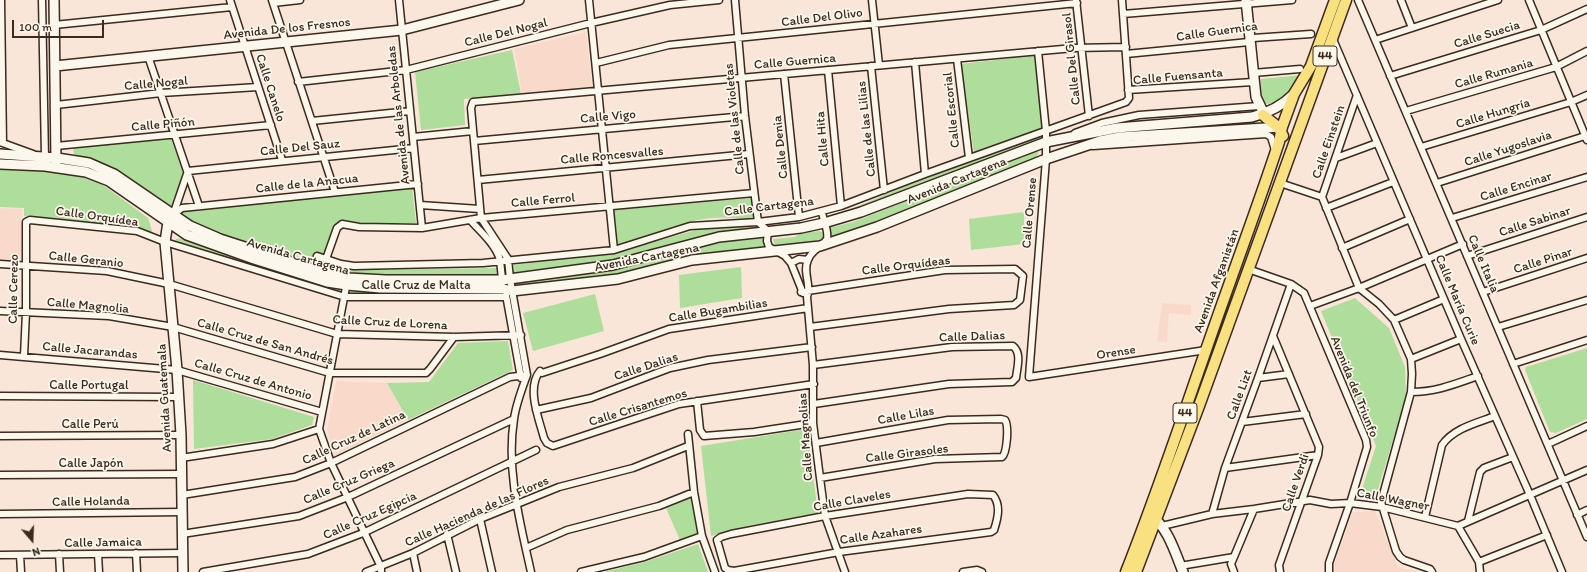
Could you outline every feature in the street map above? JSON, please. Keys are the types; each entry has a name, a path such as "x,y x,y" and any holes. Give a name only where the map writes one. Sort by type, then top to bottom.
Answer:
{"main road":[{"name":"Avenida Afganistán","path":"1126,572 1156,520 1206,350 1276,154 1279,131 1294,94 1311,66 1335,0"},
{"name":"Avenida Afganistán","path":"1136,572 1346,0"},
{"path":"1261,110 1279,131 1285,143 1286,149 1280,183"},
{"path":"1279,131 1291,125 1304,112"},
{"path":"1248,269 1243,259 1250,237 1249,231"}],"street":[{"path":"1,0 2,142 42,156 56,168"},
{"path":"42,0 42,156"},
{"path":"54,0 56,168"},
{"name":"Calle Canelo","path":"230,0 282,160"},
{"path":"300,0 272,2 335,192"},
{"name":"Avenida de las Arboledas","path":"399,0 422,228"},
{"name":"Avenida De los Fresnos","path":"55,66 402,30 519,0"},
{"path":"589,0 614,250"},
{"name":"Calle Del Nogal","path":"298,82 406,70 670,5 719,0"},
{"name":"Calle de las Violetas","path":"735,0 737,39 758,222"},
{"name":"Calle de las Lilias","path":"872,0 879,65"},
{"path":"1122,0 1128,90"},
{"path":"1123,14 1247,2 1292,0"},
{"name":"Calle Italia","path":"1358,0 1587,537"},
{"path":"1401,0 1412,28"},
{"path":"1375,40 1498,0"},
{"path":"1529,0 1586,138"},
{"name":"Calle Del Olivo","path":"596,63 669,45 1076,2"},
{"name":"Calle Del Girasol","path":"1076,2 1089,116"},
{"path":"1247,2 1253,78 1261,110"},
{"path":"54,25 232,7"},
{"name":"Calle Suecia","path":"1390,76 1541,30 1587,9"},
{"name":"Calle Guernica","path":"473,132 471,108 472,104 475,102 1081,47 1126,50 1249,42 1253,38 1311,34"},
{"name":"Calle María Curie","path":"1332,37 1393,182 1530,495 1562,572"},
{"name":"Calle Orense","path":"1029,377 1046,159 1042,144 1046,131 1038,51"},
{"name":"Calle Rumania","path":"1406,111 1556,67 1587,51"},
{"path":"148,56 199,206"},
{"name":"Calle Escorial","path":"957,59 969,158"},
{"path":"915,62 924,174"},
{"name":"Calle de las Lilias","path":"872,66 884,190"},
{"name":"Calle Fuensanta","path":"1046,131 1126,102 1129,98 1128,90 1253,78 1300,69"},
{"name":"Calle Hita","path":"828,70 841,206"},
{"name":"Calle Denia","path":"784,74 799,217"},
{"name":"Calle Nogal","path":"56,106 161,93 258,87"},
{"name":"Avenida Cartagena","path":"0,154 42,156 89,162 102,168 170,218 187,235 217,247 327,282 506,279 613,265 719,238 824,224 861,212 1042,144 1060,139 1117,128 1244,118 1261,110 1287,102 1294,94"},
{"name":"Calle Einstein","path":"1322,197 1357,95"},
{"name":"Calle Hungría","path":"1421,147 1571,102 1587,95"},
{"path":"312,121 410,111"},
{"name":"Calle Vigo","path":"474,141 745,116"},
{"name":"Calle Piñón","path":"56,146 270,125"},
{"name":"Calle Cartagena","path":"508,259 614,250 690,226 758,222 799,217 822,212 1046,131"},
{"name":"Avenida Cartagena","path":"347,282 380,288 508,293 618,279 692,260 777,252 820,246 877,227 1037,162 1100,141 1120,137 1279,131"},
{"path":"413,136 473,132 482,218 508,259 506,279"},
{"path":"1082,147 1266,134 1271,137 1276,154"},
{"name":"Calle Yugoslavia","path":"1437,183 1586,138"},
{"path":"1060,139 1059,146 1068,152"},
{"path":"1336,158 1377,143"},
{"path":"1037,162 1041,153 1042,144"},
{"name":"Calle Del Sauz","path":"188,171 282,160 414,148"},
{"name":"Calle Roncesvalles","path":"478,180 749,154"},
{"name":"Avenida Cartagena","path":"1,165 56,168 86,172 109,182 170,218"},
{"path":"170,218 188,171"},
{"name":"Calle Encinar","path":"1452,218 1587,177"},
{"path":"1326,208 1393,182"},
{"path":"1280,183 1322,197"},
{"name":"Calle de la Anacua","path":"170,218 182,208 418,184"},
{"name":"Calle Ferrol","path":"326,259 337,228 342,224 359,227 422,228 482,218 754,193"},
{"name":"Avenida del Triunfo","path":"1322,197 1359,288 1379,304 1394,320 1411,359 1412,374 1410,392 1381,502 1396,551 1400,557 1432,572"},
{"path":"420,205 480,209"},
{"path":"758,222 768,232 767,241 769,247 785,256 791,263 796,271 801,292 806,297 809,290 806,267 808,260 812,252 825,242 828,236 822,212"},
{"name":"Calle Sabinar","path":"1467,256 1587,217"},
{"name":"Avenida Guatemala","path":"170,218 165,242 179,398 182,458 183,572"},
{"path":"1342,248 1410,219"},
{"name":"Calle Orquídea","path":"26,222 35,220 137,231 165,242"},
{"path":"470,220 488,240 497,253 500,261 506,279 514,335 524,375"},
{"name":"Calle Cerezo","path":"24,356 26,312 26,222"},
{"name":"Calle Cruz de Malta","path":"165,242 345,297 508,293"},
{"path":"1310,306 1359,288 1463,244"},
{"name":"Calle Cruz de Malta","path":"317,256 341,264 370,266 500,261 508,259"},
{"name":"Calle Pinar","path":"1483,292 1587,258"},
{"path":"791,263 799,259 808,260"},
{"name":"Calle Geranio","path":"0,264 107,271 169,284"},
{"name":"Calle Orquídeas","path":"801,292 945,270 1015,269 1023,276 1020,300 1014,305 950,309 810,327"},
{"name":"Avenida del Triunfo","path":"1248,269 1291,284 1304,293 1366,440 1367,447 1350,503 1328,563 1329,572"},
{"path":"347,282 319,429 331,463 381,569"},
{"name":"Calle Cruz de Lorena","path":"169,284 336,334 454,337 521,335"},
{"name":"Calle Lizt","path":"1212,514 1225,468 1291,284"},
{"path":"508,293 521,335 524,375 524,383 514,419 511,462 517,504 531,572"},
{"name":"Calle Magnolias","path":"806,297 812,347 814,423 825,516 845,572"},
{"path":"1394,320 1444,299"},
{"path":"1498,327 1587,300"},
{"name":"Calle Bugambilias","path":"536,410 533,394 537,375 540,371 542,373 669,329 808,308"},
{"name":"Calle Magnolia","path":"0,311 109,316 173,327"},
{"name":"Calle Cruz de San Andrés","path":"173,327 330,373 426,373 454,337"},
{"name":"Calle Verdi","path":"1273,336 1319,447 1318,455 1279,565 1280,572"},
{"path":"1411,359 1461,340"},
{"path":"1514,364 1587,340"},
{"name":"Calle Dalias","path":"813,366 952,347 1013,346 1016,348 1018,353 1016,378 1012,382 949,384 814,404"},
{"name":"Calle Dalias","path":"536,410 591,398 670,368 708,360 812,347"},
{"name":"Orense","path":"1029,377 1206,350"},
{"name":"Calle Jacarandas","path":"0,355 177,370"},
{"name":"Calle Cruz de Antonio","path":"177,370 322,412"},
{"path":"1258,378 1289,374"},
{"name":"Calle Cruz de Latina","path":"182,495 295,477 331,463 510,377 524,375"},
{"path":"1410,392 1428,392 1439,390 1478,376"},
{"name":"Calle Crisantemos","path":"536,410 544,438 550,445 556,445 679,404 814,384"},
{"name":"Calle Portugal","path":"0,396 179,398"},
{"path":"698,401 700,430 704,436 754,432 814,423"},
{"path":"1242,422 1306,414"},
{"path":"1425,517 1442,445 1448,437 1455,432 1495,416"},
{"name":"Calle Cruz Griega","path":"182,534 299,516 348,497 514,419"},
{"name":"Calle Lilas","path":"816,443 948,420 1000,419"},
{"name":"Calle Girasoles","path":"820,478 935,459 1002,457 1005,453 1008,427 1005,420 1000,419"},
{"path":"1548,444 1587,426"},
{"path":"182,458 273,444 319,429"},
{"path":"688,434 688,446 694,492 702,536 715,572"},
{"name":"Calle Perú","path":"0,436 181,435"},
{"name":"Calle Hacienda de las Flores","path":"366,572 381,569 447,534 559,486 632,468 688,446"},
{"name":"Calle Cruz Egipcia","path":"203,572 308,554 363,533 536,450"},
{"path":"1225,468 1318,455"},
{"path":"1468,522 1480,472 1484,468 1513,457"},
{"path":"1480,572 1479,562 1458,526 1587,470"},
{"name":"Calle Japón","path":"0,475 182,474"},
{"path":"526,548 567,530 659,506 694,492"},
{"name":"Calle Claveles","path":"734,571 730,571 725,568 717,540 721,537 825,516 945,497 968,494 993,495"},
{"name":"Calle Azahares","path":"734,571 839,552 991,532 995,527 999,507 993,495"},
{"name":"Calle Wagner","path":"1156,520 1254,509 1310,500 1331,504 1350,503 1382,507 1458,526"},
{"path":"1234,572 1231,564 1254,509"},
{"path":"1577,515 1587,510"},
{"name":"Calle Holanda","path":"0,514 182,512"},
{"path":"480,519 492,572"},
{"path":"1156,520 1182,569 1234,557"},
{"path":"447,534 456,572"},
{"path":"1479,562 1547,535"},
{"path":"581,572 644,557 702,536"},
{"path":"413,552 417,572"},
{"path":"136,553 137,572"},
{"name":"Calle Jamaica","path":"0,555 183,553"},
{"path":"59,554 60,572"},
{"path":"98,554 99,572"},
{"path":"20,555 21,572"},
{"path":"963,572 980,571"}],"shaded area":[{"path":"586,32 592,87 522,94 514,49"},
{"path":"0,208 22,209 21,262 0,261"},
{"path":"1162,303 1191,305 1191,315 1169,313 1167,342 1157,341"},
{"path":"336,381 387,383 407,420 334,456 327,430"},
{"path":"1375,511 1398,567 1419,572 1335,572 1333,567 1353,512"}],"green space":[{"path":"512,50 521,94 464,99 465,125 421,130 415,72"},
{"path":"1036,55 1045,130 974,154 961,64"},
{"path":"1303,75 1286,101 1266,104 1261,99 1261,79"},
{"path":"1042,135 1043,140 828,221 829,217 923,179"},
{"path":"171,139 184,175 172,208 124,177 74,154 73,147"},
{"path":"1036,151 1039,153 1036,157 909,211 832,237 829,228 853,222"},
{"path":"0,169 63,172 91,179 103,185 148,218 153,234 138,229 24,216 24,208 0,207"},
{"path":"412,187 416,223 361,224 337,222 324,255 315,252 312,263 229,238 181,217 182,212"},
{"path":"752,198 754,220 727,218 699,220 626,243 618,244 614,210"},
{"path":"1024,212 1024,244 971,250 969,219"},
{"path":"737,224 753,226 754,232 613,262 513,275 514,265 623,251 706,227"},
{"path":"819,231 824,233 824,238 806,243 775,246 773,239 795,237 801,233"},
{"path":"760,237 765,239 765,248 617,276 514,287 514,283 537,280 717,241"},
{"path":"183,238 257,264 341,289 339,294 175,241 176,239"},
{"path":"315,259 357,270 498,268 497,274 432,275 355,273 314,264"},
{"path":"741,267 742,298 680,308 679,275"},
{"path":"352,289 503,292 504,296 357,295 350,293"},
{"path":"595,294 604,331 533,351 523,313"},
{"path":"1355,298 1389,328 1405,367 1406,397 1375,499 1359,498 1376,446 1321,311"},
{"path":"508,341 513,370 408,420 387,383 429,382 458,343"},
{"path":"1587,348 1587,419 1556,433 1550,432 1525,370 1526,367"},
{"path":"193,380 314,417 312,425 272,439 194,449"},
{"path":"807,429 818,513 748,526 711,536 701,446"},
{"path":"691,498 698,534 680,540 666,508"},
{"path":"698,544 708,572 604,572 645,562"}]}
